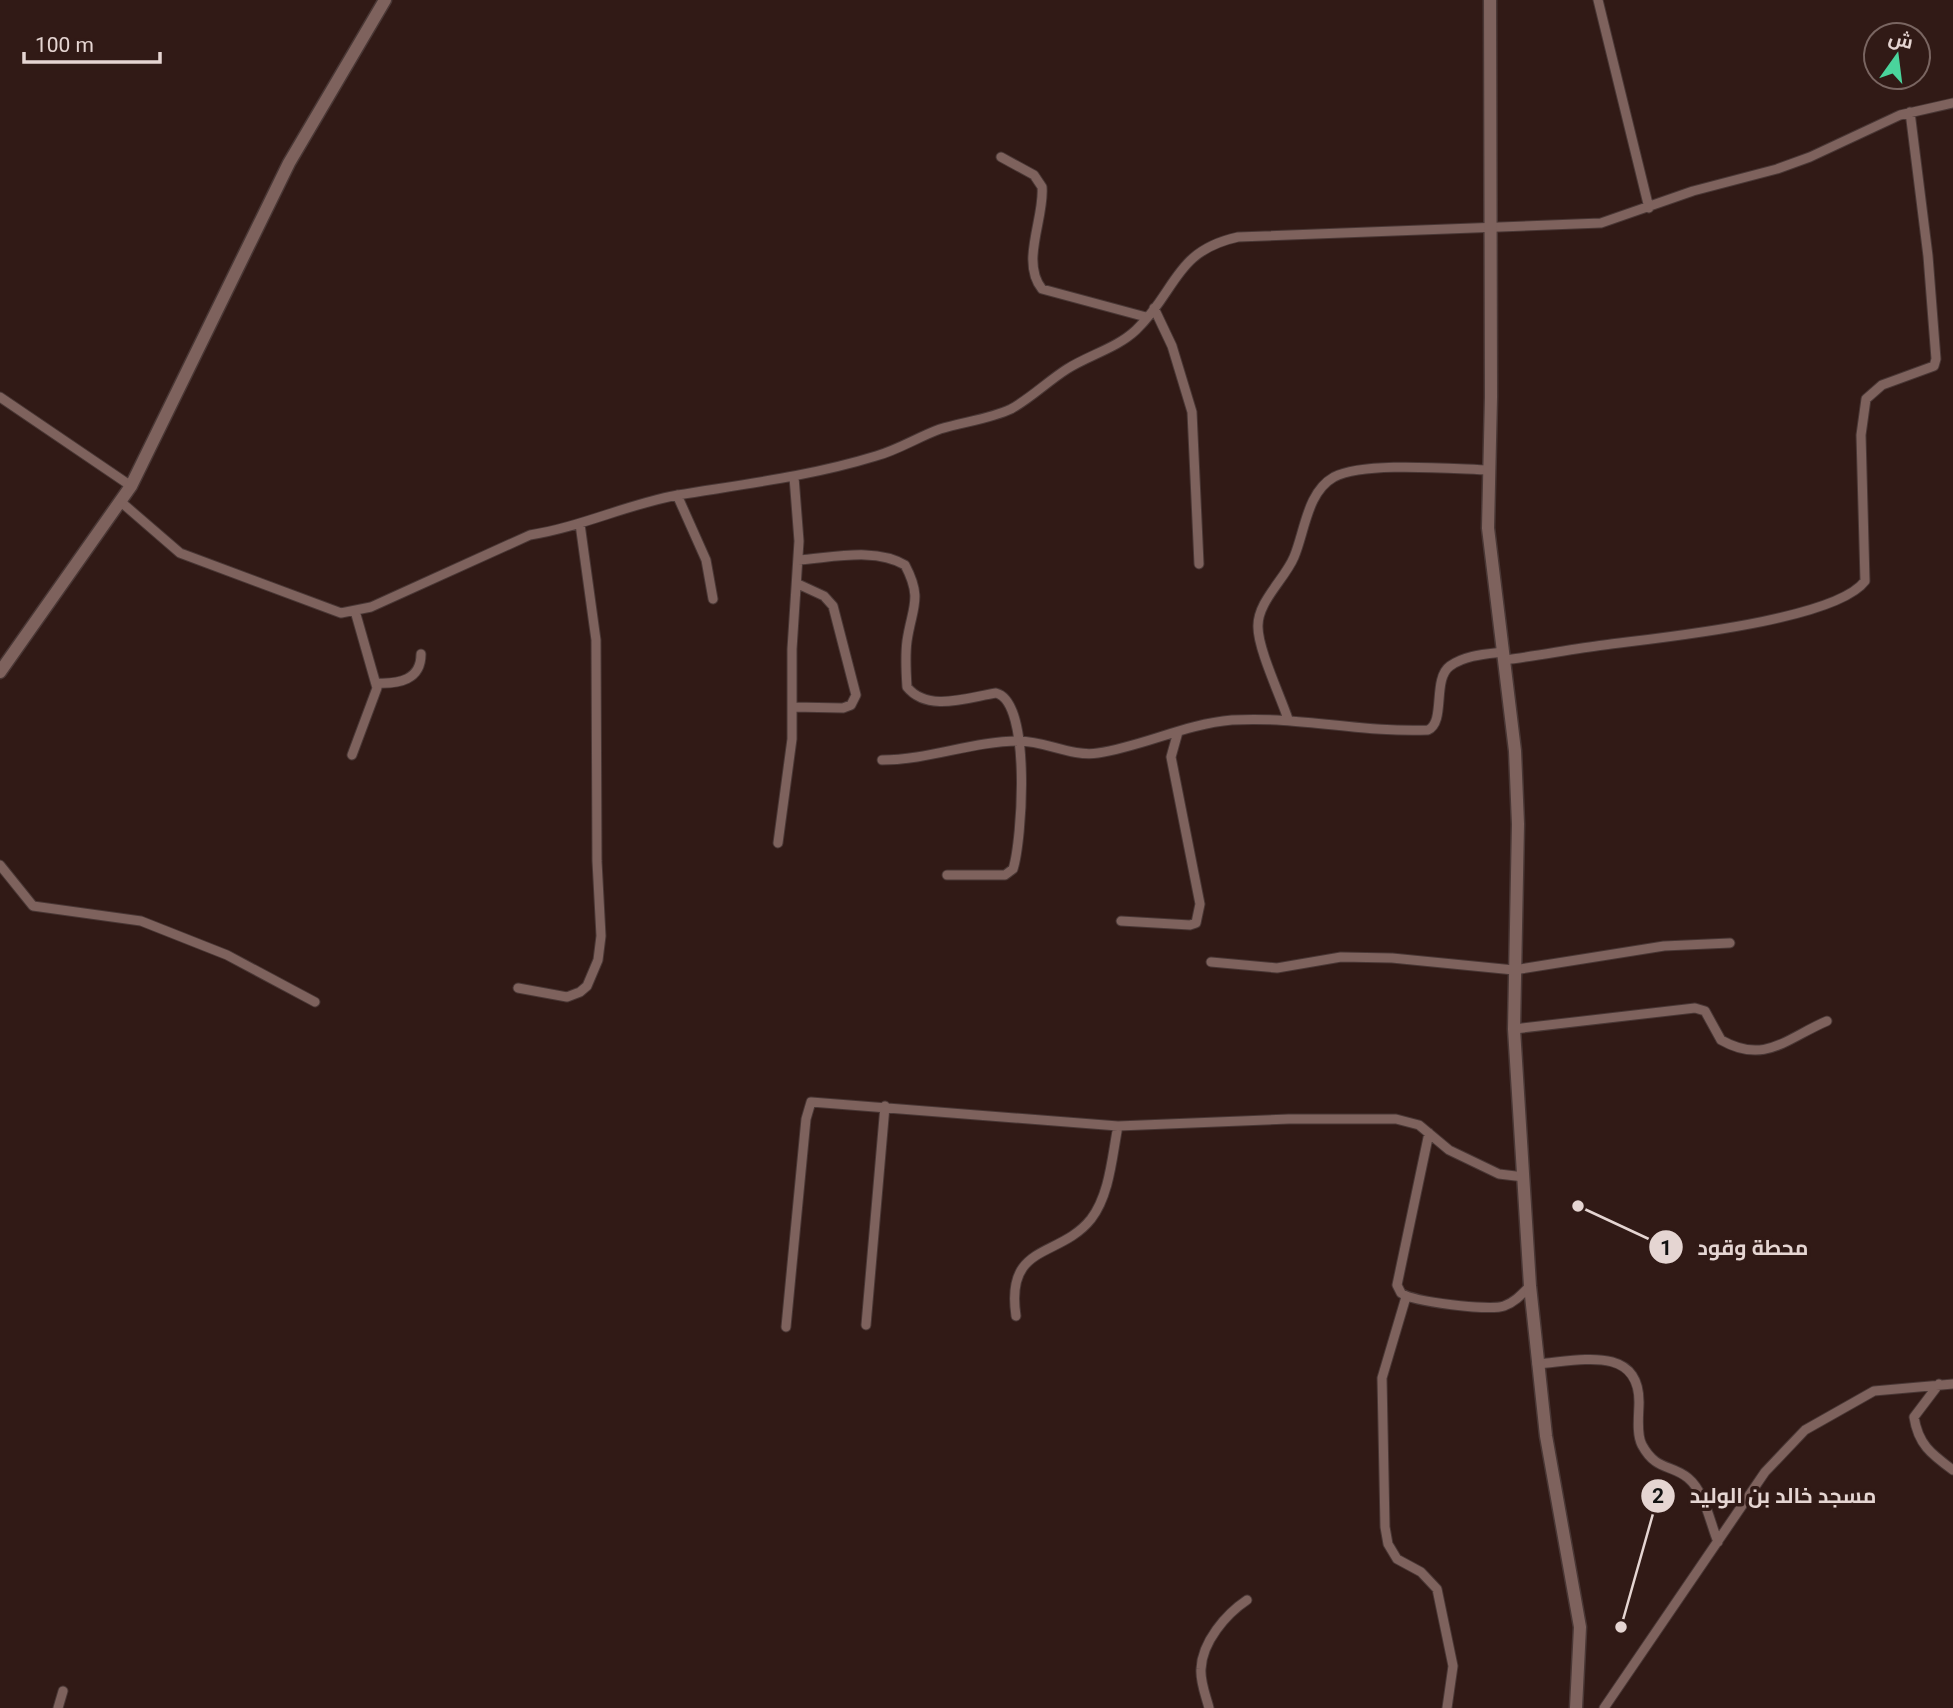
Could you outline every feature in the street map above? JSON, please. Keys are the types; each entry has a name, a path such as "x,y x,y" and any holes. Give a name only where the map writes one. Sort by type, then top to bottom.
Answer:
{"street":[{"path":"0,672 131,486 289,163 385,0"},
{"path":"1490,0 1488,528 1515,751 1518,824 1514,1029 1530,1286 1546,1436 1580,1628 1576,1708"},
{"path":"1598,0 1649,208"},
{"path":"121,502 180,553 341,613 355,611 371,607 512,541 677,495 794,477 878,456 929,433 1009,410 1077,363 1126,338 1154,308 1183,267 1203,248 1216,242 1238,237 1490,225 1601,223 1693,191 1810,157 1846,138 1910,112 1953,103"},
{"path":"883,760 909,760 1019,741 1088,754 1214,722 1288,719 1428,730 1436,722 1442,679 1447,669 1463,659 1683,637 1761,622 1833,600 1861,586 1867,571 1861,435 1866,399 1882,385 1934,366 1936,359 1928,256 1910,112"},
{"path":"1001,157 1034,175 1042,187 1034,263 1037,280 1042,289 1146,317"},
{"path":"1154,308 1172,346 1192,412 1199,564"},
{"path":"0,397 131,486"},
{"path":"1288,719 1257,625 1263,607 1294,556 1319,491 1335,477 1351,473 1384,469 1489,470"},
{"path":"778,843 790,759 793,707 792,649 798,584 794,477"},
{"path":"677,495 706,561 713,598"},
{"path":"518,988 567,997 580,992 587,986 597,960 601,936 597,861 596,640 580,524"},
{"path":"798,560 866,556 898,560 905,565 915,583 917,600 907,640 907,687 916,695 938,701 1002,695 1008,703 1019,741 1022,797 1013,869 1005,875 947,875"},
{"path":"793,707 844,708 851,705 856,695 832,606 824,596 798,584"},
{"path":"352,755 377,683 360,638 355,611"},
{"path":"377,683 399,683 408,679 417,671 421,654"},
{"path":"1121,921 1190,925 1200,916 1197,884 1171,757 1178,732"},
{"path":"0,865 33,906 141,921 228,955 315,1002"},
{"path":"1211,962 1277,968 1341,957 1392,958 1514,970 1664,946 1730,943"},
{"path":"1514,1029 1695,1008 1705,1011 1721,1040 1752,1052 1777,1045 1827,1021"},
{"path":"786,1327 808,1107 811,1102 1118,1126 1289,1119 1396,1119 1410,1121 1450,1150 1500,1174 1524,1177"},
{"path":"866,1325 885,1106"},
{"path":"1016,1315 1014,1300 1021,1269 1027,1261 1068,1238 1091,1219 1105,1188 1118,1126"},
{"path":"1429,1133 1397,1285 1406,1297 1503,1307 1530,1286"},
{"path":"1406,1297 1382,1378 1385,1527 1388,1545 1397,1559 1421,1572 1437,1589 1453,1666 1447,1708"},
{"path":"1537,1364 1601,1359 1627,1367 1639,1382 1641,1443 1660,1467 1689,1479 1700,1495 1718,1542"},
{"path":"1939,1384 1914,1416 1916,1435 1926,1451 1953,1470"},
{"path":"1604,1708 1765,1472 1805,1430 1874,1391 1953,1384"},
{"path":"1209,1708 1201,1670 1204,1656 1228,1612 1247,1600"},
{"path":"58,1708 63,1691"}],"place":[{"name":"محطة وقود","path":"1578,1206"},
{"name":"مسجد خالد بن الوليد","path":"1621,1627"}]}
